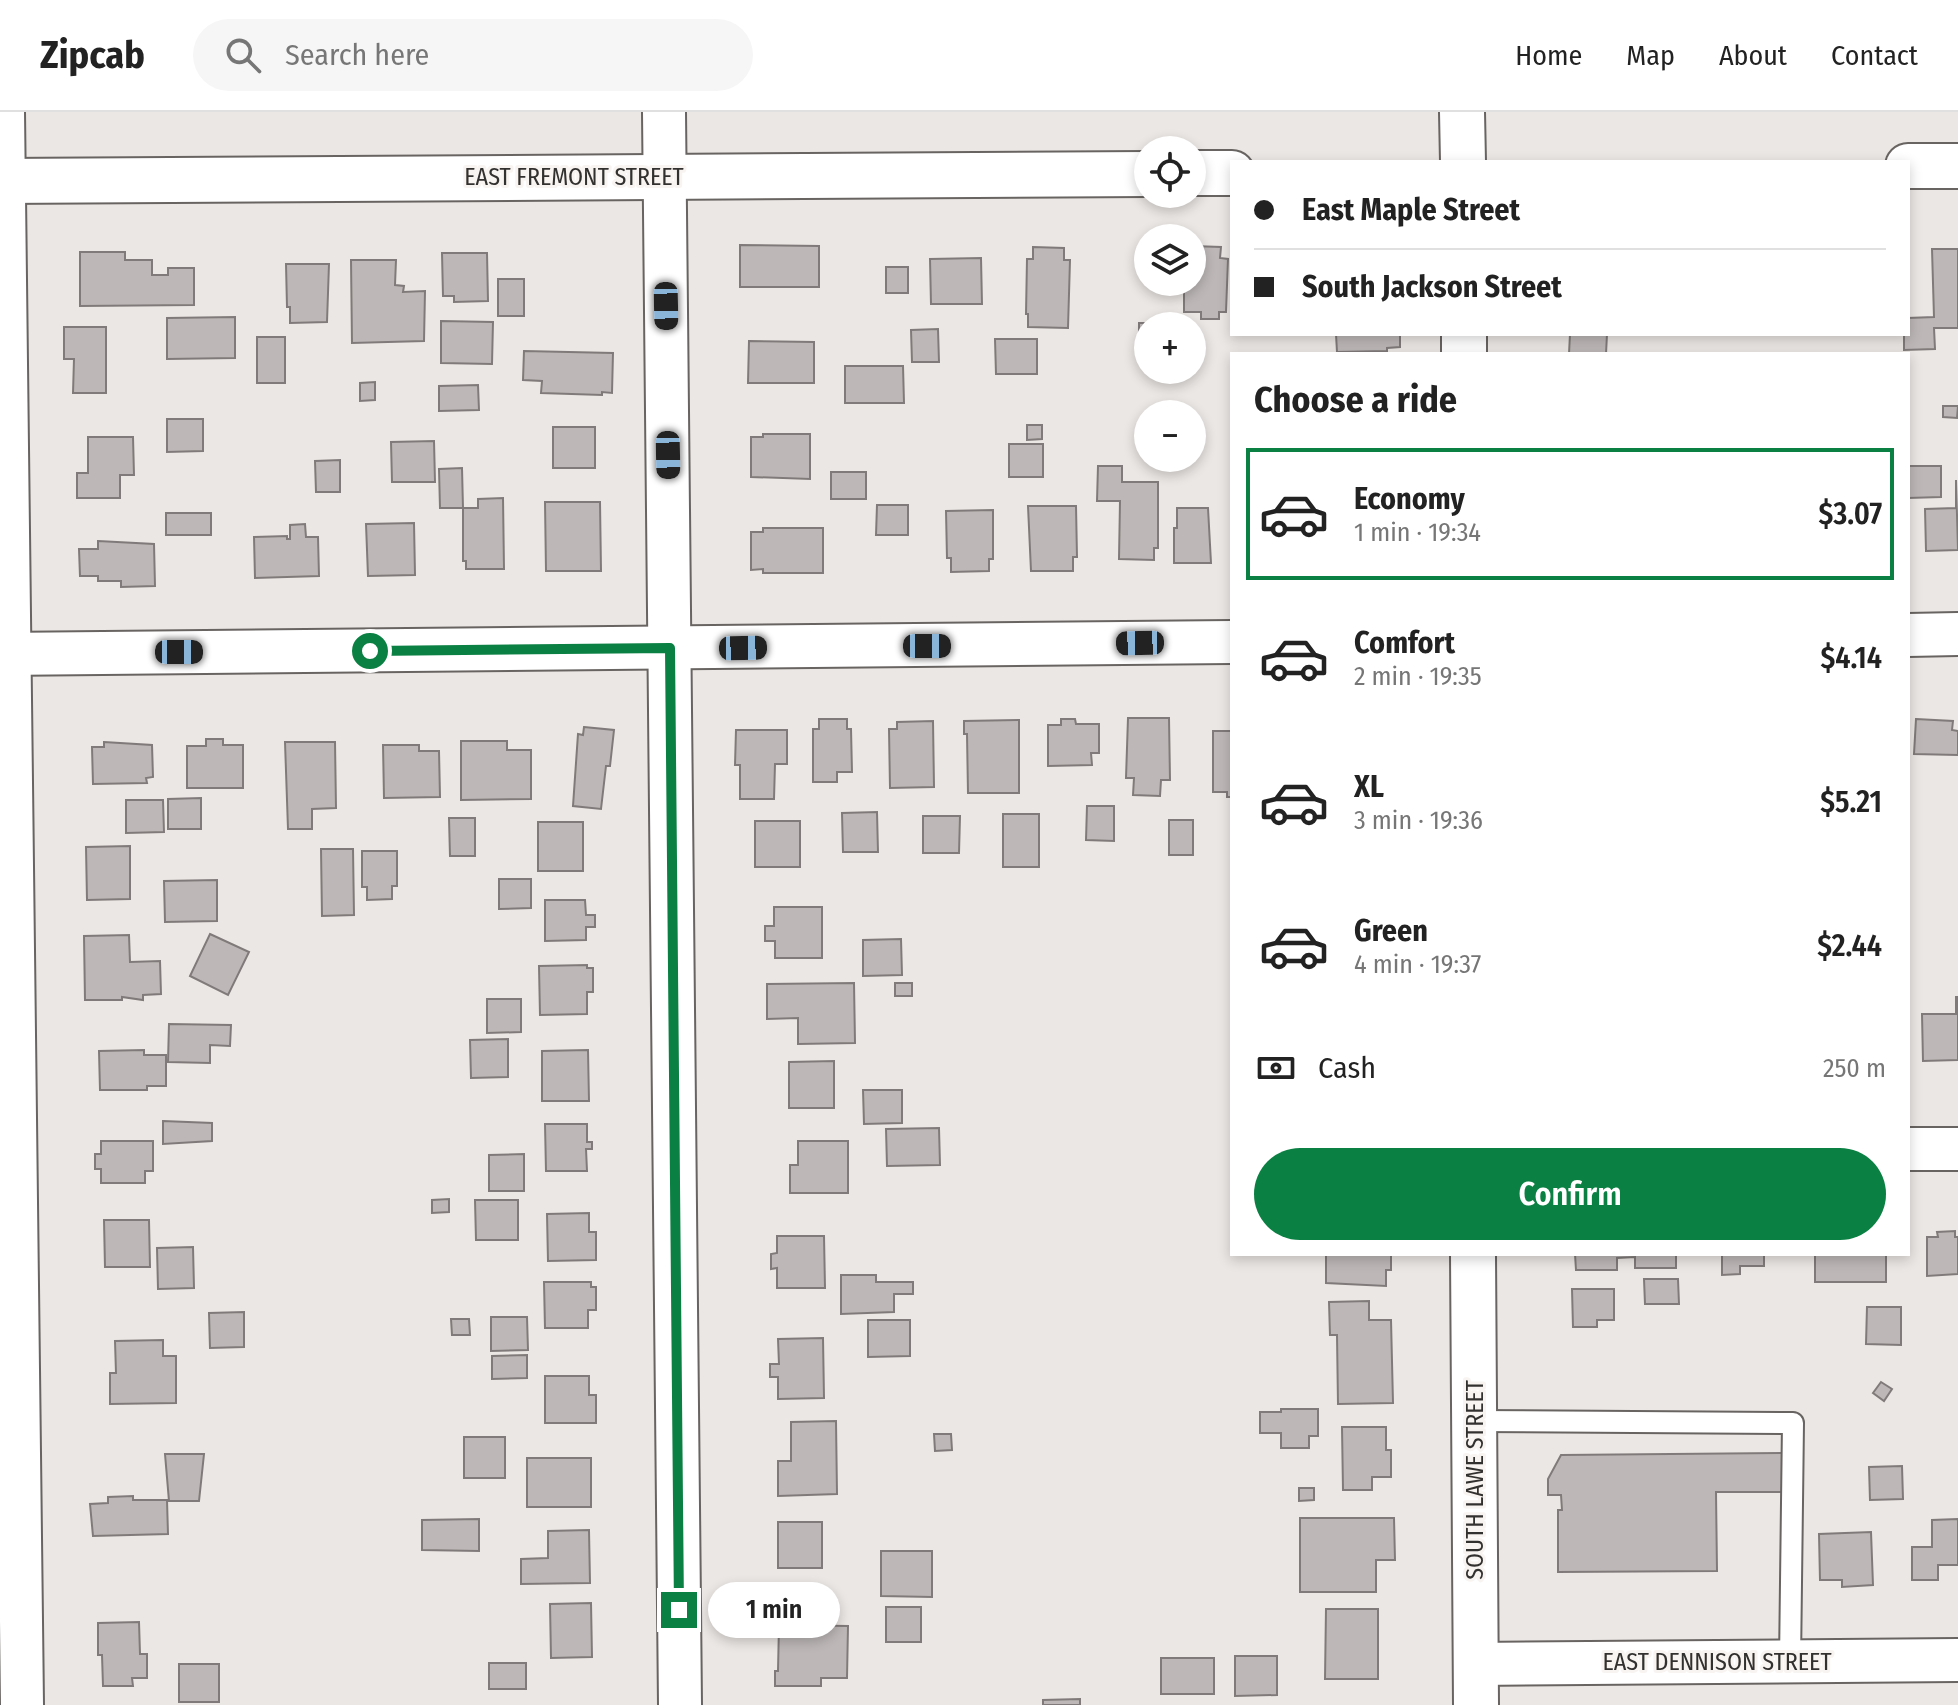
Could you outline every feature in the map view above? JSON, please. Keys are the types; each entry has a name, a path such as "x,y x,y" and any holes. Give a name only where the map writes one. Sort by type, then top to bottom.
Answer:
{"street":[{"path":"3,112 4,654 22,1705"},
{"path":"664,112 680,1705"},
{"path":"1462,112 1463,160"},
{"path":"1910,166 1958,166"},
{"path":"1206,173 1230,173"},
{"name":"EAST FREMONT STREET","path":"2,181 1134,174"},
{"path":"1910,635 1958,634"},
{"path":"4,654 1230,642"},
{"path":"1910,1149 1958,1149"},
{"name":"SOUTH LAWE STREET","path":"1473,1256 1475,1684"},
{"name":"EAST DENNISON STREET","path":"1475,1684 1790,1662 1958,1660"}],"lane":[{"path":"1474,1421 1793,1423 1790,1662"}],"building":[{"path":"740,245 819,246 819,287 740,287"},
{"path":"1206,246 1221,247 1220,258 1228,259 1226,312 1219,312 1219,319 1206,319 1206,312 1184,312 1184,296 1206,296"},
{"path":"1033,247 1064,248 1064,260 1070,260 1068,328 1028,327 1027,259 1033,259"},
{"path":"1932,249 1958,249 1958,328 1934,328 1935,349 1904,350 1904,336 1910,336 1910,318 1934,317"},
{"path":"80,252 125,252 125,260 152,260 152,275 168,275 168,268 194,268 194,305 80,306"},
{"path":"442,253 487,253 488,301 454,302 454,296 443,296"},
{"path":"981,258 982,304 931,304 930,259"},
{"path":"351,260 396,260 395,285 404,286 403,292 425,291 424,341 352,343"},
{"path":"286,264 329,264 327,322 290,323"},
{"path":"886,267 908,267 908,293 886,293"},
{"path":"498,279 524,279 524,316 498,316"},
{"path":"235,317 235,358 167,359 167,318"},
{"path":"441,321 493,322 492,364 441,363"},
{"path":"64,327 106,327 106,393 73,393 74,359 64,359"},
{"path":"938,329 939,362 912,362 911,330"},
{"path":"1336,336 1400,336 1400,347 1387,348 1387,351 1337,352"},
{"path":"1570,336 1607,336 1606,352 1569,352"},
{"path":"257,337 285,337 285,383 257,383"},
{"path":"995,339 1037,339 1037,374 996,374"},
{"path":"749,341 814,342 814,383 748,383"},
{"path":"524,351 613,353 612,393 541,393 542,381 523,380"},
{"path":"845,366 903,366 904,403 845,403"},
{"path":"375,382 375,400 360,401 360,383"},
{"path":"478,385 479,410 439,411 439,386"},
{"path":"1943,406 1958,406 1957,418 1943,417"},
{"path":"167,419 203,419 203,451 167,452"},
{"path":"1027,425 1042,425 1042,439 1027,440"},
{"path":"553,427 595,427 595,468 553,468"},
{"path":"763,434 810,434 810,479 751,477 751,437 763,437"},
{"path":"88,437 133,437 134,475 120,475 120,498 77,498 77,473 88,473"},
{"path":"434,441 435,482 392,482 391,442"},
{"path":"1009,444 1043,444 1043,477 1009,477"},
{"path":"340,460 340,492 316,492 315,461"},
{"path":"1098,466 1122,466 1122,482 1158,482 1158,548 1154,548 1154,560 1119,559 1120,501 1097,501"},
{"path":"1910,466 1941,466 1941,497 1910,498"},
{"path":"462,468 463,508 440,508 439,469"},
{"path":"831,472 866,472 866,499 831,499"},
{"path":"1956,480 1958,550 1926,551 1925,509 1956,508"},
{"path":"503,498 504,569 466,569 466,561 463,561 463,508 478,508 478,499"},
{"path":"545,502 600,502 601,571 546,571"},
{"path":"877,505 908,505 908,535 876,535"},
{"path":"1028,506 1076,506 1077,557 1073,557 1073,571 1031,571"},
{"path":"1177,508 1208,508 1211,563 1174,563"},
{"path":"993,510 993,559 989,559 989,571 951,572 951,558 947,558 946,511"},
{"path":"166,513 211,513 211,535 166,535"},
{"path":"414,523 415,575 368,576 366,524"},
{"path":"305,524 306,537 318,537 319,576 255,578 254,537 287,536 290,539 290,525"},
{"path":"763,528 823,528 823,573 763,573 763,569 751,570 751,532 763,532"},
{"path":"98,541 154,544 155,586 121,587 121,581 98,581 98,576 80,576 79,549 98,549"},
{"path":"1128,718 1169,718 1170,780 1161,780 1160,796 1133,795 1134,778 1126,778"},
{"path":"819,719 847,719 847,729 851,729 852,772 837,772 837,782 813,782 813,729 819,729"},
{"path":"1061,719 1075,719 1076,724 1099,724 1099,753 1091,753 1092,765 1048,766 1048,725 1061,725"},
{"path":"1916,719 1953,721 1952,730 1958,731 1958,755 1914,754"},
{"path":"1019,720 1019,793 968,793 964,721"},
{"path":"933,721 934,787 890,788 889,729 897,729 897,722"},
{"path":"584,727 614,730 601,809 573,806 578,734 583,735"},
{"path":"736,730 787,730 787,764 775,764 774,799 740,799 740,765 735,765"},
{"path":"1213,731 1230,731 1230,797 1227,797 1227,792 1213,792"},
{"path":"206,739 223,739 223,745 243,745 243,788 187,788 187,746 206,746"},
{"path":"461,741 507,741 507,750 531,750 531,799 461,800"},
{"path":"104,742 152,745 153,777 146,778 147,783 93,784 92,747 104,747"},
{"path":"285,742 335,742 336,808 312,809 312,829 288,829"},
{"path":"383,745 419,745 419,751 439,751 440,797 384,798"},
{"path":"201,798 201,829 168,829 168,799"},
{"path":"126,800 163,800 164,832 126,833"},
{"path":"1087,806 1114,806 1114,841 1086,840"},
{"path":"877,812 878,852 843,852 842,813"},
{"path":"1003,814 1039,814 1039,867 1003,867"},
{"path":"923,816 960,816 959,853 923,853"},
{"path":"449,818 475,818 475,856 450,856"},
{"path":"1169,820 1193,820 1193,855 1169,855"},
{"path":"755,821 800,821 800,867 755,867"},
{"path":"538,822 583,822 583,871 538,871"},
{"path":"130,846 130,899 87,900 86,847"},
{"path":"321,849 353,849 354,915 322,916"},
{"path":"362,851 397,851 397,886 392,886 392,899 367,900 367,887 362,887"},
{"path":"499,879 531,879 531,908 499,909"},
{"path":"217,880 217,921 165,922 164,881"},
{"path":"545,900 585,900 586,915 595,915 595,927 586,927 586,940 545,941"},
{"path":"774,907 822,907 822,958 775,958 775,941 765,941 765,926 774,926"},
{"path":"210,934 249,952 228,995 190,976"},
{"path":"129,935 130,962 160,961 161,994 143,995 143,1000 122,997 122,1000 85,1000 84,936"},
{"path":"901,939 902,975 863,976 863,940"},
{"path":"587,965 587,968 593,968 593,992 587,992 587,1014 540,1015 539,966"},
{"path":"854,983 855,1043 798,1044 798,1018 767,1019 767,984"},
{"path":"895,983 912,983 912,996 895,996"},
{"path":"1956,997 1958,1060 1923,1061 1922,1014 1956,1014"},
{"path":"487,999 521,999 521,1032 487,1033"},
{"path":"169,1024 231,1025 230,1046 210,1045 210,1063 168,1062"},
{"path":"508,1039 508,1077 471,1078 470,1040"},
{"path":"144,1050 144,1055 166,1055 166,1086 147,1086 147,1090 100,1090 99,1051"},
{"path":"588,1050 589,1101 542,1101 542,1051"},
{"path":"834,1061 834,1108 789,1108 789,1062"},
{"path":"863,1090 902,1090 902,1123 864,1124"},
{"path":"163,1121 212,1123 212,1141 163,1144"},
{"path":"545,1124 587,1124 587,1142 592,1142 592,1149 586,1149 587,1171 546,1171"},
{"path":"939,1128 940,1165 887,1166 886,1129"},
{"path":"101,1141 153,1141 153,1171 145,1171 145,1183 101,1183 101,1169 95,1169 95,1154 101,1154"},
{"path":"798,1141 848,1141 848,1193 790,1193 790,1165 798,1165"},
{"path":"524,1154 524,1191 489,1191 489,1155"},
{"path":"449,1199 449,1212 432,1213 432,1200"},
{"path":"475,1200 518,1200 518,1240 476,1240"},
{"path":"589,1213 589,1232 596,1232 596,1260 548,1261 547,1214"},
{"path":"104,1220 149,1220 150,1267 105,1267"},
{"path":"1955,1231 1955,1237 1958,1237 1958,1274 1927,1276 1927,1237 1938,1237 1937,1232"},
{"path":"777,1236 824,1236 825,1288 777,1288 777,1268 771,1269 771,1254 777,1253"},
{"path":"193,1247 194,1288 158,1289 157,1248"},
{"path":"1326,1256 1391,1256 1391,1270 1386,1270 1386,1286 1326,1283"},
{"path":"1575,1256 1676,1256 1676,1268 1635,1268 1635,1257 1617,1258 1617,1270 1576,1270"},
{"path":"1722,1256 1764,1256 1764,1266 1740,1266 1740,1274 1722,1275"},
{"path":"1815,1256 1886,1256 1886,1282 1815,1282"},
{"path":"841,1275 876,1275 876,1282 913,1282 913,1294 894,1294 894,1312 841,1314"},
{"path":"1644,1279 1678,1279 1679,1304 1645,1304"},
{"path":"544,1282 591,1282 591,1287 596,1287 596,1310 588,1310 588,1328 545,1328"},
{"path":"1572,1289 1614,1289 1614,1320 1597,1320 1597,1327 1573,1327"},
{"path":"1369,1301 1369,1320 1391,1320 1393,1403 1338,1404 1337,1335 1330,1335 1329,1302"},
{"path":"1867,1307 1901,1307 1901,1345 1866,1344"},
{"path":"244,1312 244,1347 210,1348 209,1313"},
{"path":"491,1317 527,1317 528,1350 491,1351"},
{"path":"451,1319 469,1319 470,1335 452,1335"},
{"path":"868,1320 910,1320 910,1356 868,1357"},
{"path":"823,1338 824,1398 778,1399 778,1377 770,1377 770,1364 779,1364 778,1339"},
{"path":"163,1340 163,1356 176,1356 176,1403 110,1404 110,1373 116,1373 115,1341"},
{"path":"527,1355 527,1378 492,1379 492,1356"},
{"path":"545,1376 589,1376 589,1395 596,1395 596,1423 545,1423"},
{"path":"1881,1382 1892,1389 1884,1401 1873,1393"},
{"path":"1281,1409 1318,1409 1318,1436 1309,1436 1309,1448 1281,1448 1281,1433 1260,1433 1260,1412 1281,1412"},
{"path":"836,1421 837,1494 778,1496 778,1461 791,1461 791,1422"},
{"path":"1342,1427 1386,1427 1386,1450 1391,1450 1391,1477 1372,1477 1372,1490 1343,1490"},
{"path":"934,1434 951,1434 952,1450 935,1451"},
{"path":"464,1437 505,1437 505,1478 464,1478"},
{"path":"1783,1453 1784,1492 1716,1492 1717,1571 1558,1572 1558,1510 1562,1510 1561,1495 1548,1495 1548,1479 1561,1455"},
{"path":"165,1454 204,1454 199,1501 169,1501"},
{"path":"527,1458 591,1458 591,1507 527,1507"},
{"path":"1902,1466 1903,1499 1870,1500 1869,1467"},
{"path":"1299,1488 1314,1488 1314,1500 1299,1501"},
{"path":"133,1496 133,1500 167,1500 168,1534 93,1536 90,1504 108,1503 108,1497"},
{"path":"1300,1518 1394,1518 1395,1560 1376,1560 1376,1592 1300,1592"},
{"path":"479,1519 479,1551 422,1550 422,1520"},
{"path":"1958,1519 1958,1565 1938,1565 1938,1580 1912,1580 1912,1547 1932,1547 1932,1520"},
{"path":"778,1522 822,1522 822,1568 778,1568"},
{"path":"589,1530 590,1583 521,1584 521,1559 548,1558 548,1531"},
{"path":"1871,1532 1873,1585 1842,1587 1842,1580 1820,1580 1819,1534"},
{"path":"881,1551 932,1551 932,1597 881,1596"},
{"path":"591,1603 592,1657 551,1658 550,1604"},
{"path":"886,1607 921,1607 921,1642 886,1642"},
{"path":"1326,1609 1378,1609 1378,1679 1325,1679"},
{"path":"139,1622 140,1654 147,1654 147,1678 132,1678 133,1686 103,1686 102,1655 98,1655 98,1623"},
{"path":"779,1625 848,1626 847,1678 821,1678 821,1686 775,1686"},
{"path":"1235,1656 1277,1656 1277,1695 1235,1696"},
{"path":"1161,1658 1214,1658 1214,1694 1161,1694"},
{"path":"489,1663 526,1663 526,1689 489,1689"},
{"path":"179,1664 219,1664 219,1702 179,1702"},
{"path":"1080,1699 1080,1705 1043,1705 1043,1700"}],"route":[{"path":"370,651 670,648 679,1610"}]}
